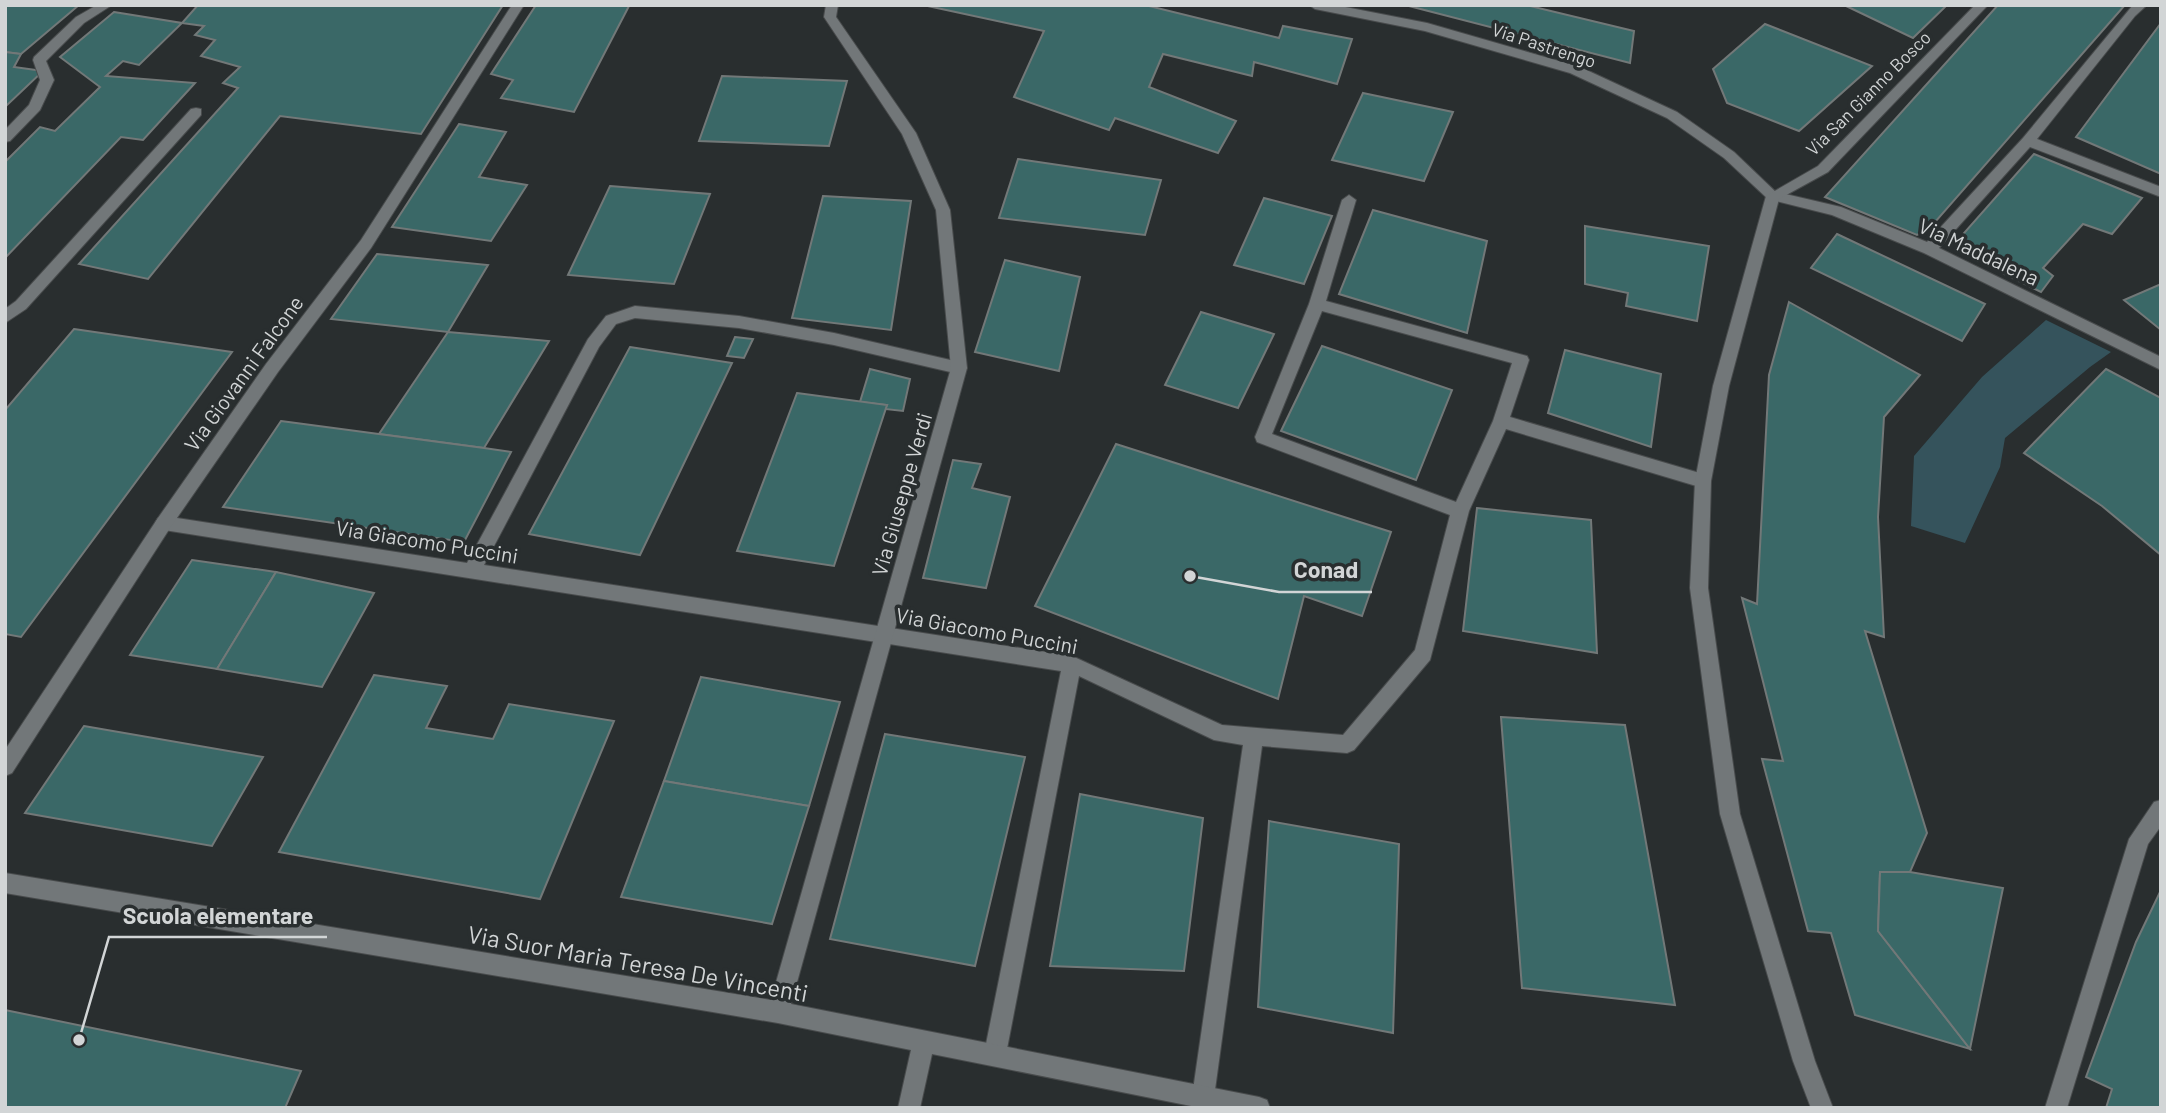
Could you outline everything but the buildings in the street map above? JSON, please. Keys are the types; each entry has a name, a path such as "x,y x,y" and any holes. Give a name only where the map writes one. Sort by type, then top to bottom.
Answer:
{"street":[{"path":"5,138 36,107 47,80 39,60 80,20 106,5"},
{"name":"Via Giovanni Falcone","path":"5,767 164,523 272,368 366,244 518,5"},
{"name":"Via Giuseppe Verdi","path":"779,1012 958,368 952,280 943,210 909,134 830,17 832,5"},
{"name":"Via Pastrengo","path":"1315,5 1356,9 1575,70 1672,115 1729,155 1773,195"},
{"name":"Via San Gianno Bosco","path":"1773,195 1823,169 1982,5"},
{"path":"1929,249 2028,141 2131,13 2141,5"},
{"path":"5,317 21,305 196,112"},
{"path":"2028,141 2161,192"},
{"path":"1773,195 1721,386 1703,481 1699,588 1730,814 1804,1061 1822,1108"},
{"name":"Via Maddalena","path":"1773,195 1836,211 1929,249 2161,364"},
{"path":"1349,200 1317,304 1263,437 1460,510"},
{"name":"Via Giacomo Puccini","path":"164,523 1072,664 1221,734 1347,744 1423,654 1460,510 1502,421 1521,360 1317,304"},
{"path":"471,572 593,343 611,320 635,312 739,322 958,368"},
{"path":"1502,421 1703,481"},
{"path":"995,1054 1072,664"},
{"path":"1203,1097 1254,736"},
{"path":"2056,1108 2138,839 2161,809"},
{"name":"Via Suor Maria Teresa De Vincenti","path":"5,883 779,1012 1259,1108"},
{"path":"909,1108 923,1042"}],"shaded area":[{"path":"2046,320 2111,352 2005,438 2000,467 1965,543 1911,526 1914,456 1982,377"}],"place":[{"name":"Conad","path":"1190,576"},
{"name":"Scuola elementare","path":"79,1040"}]}
